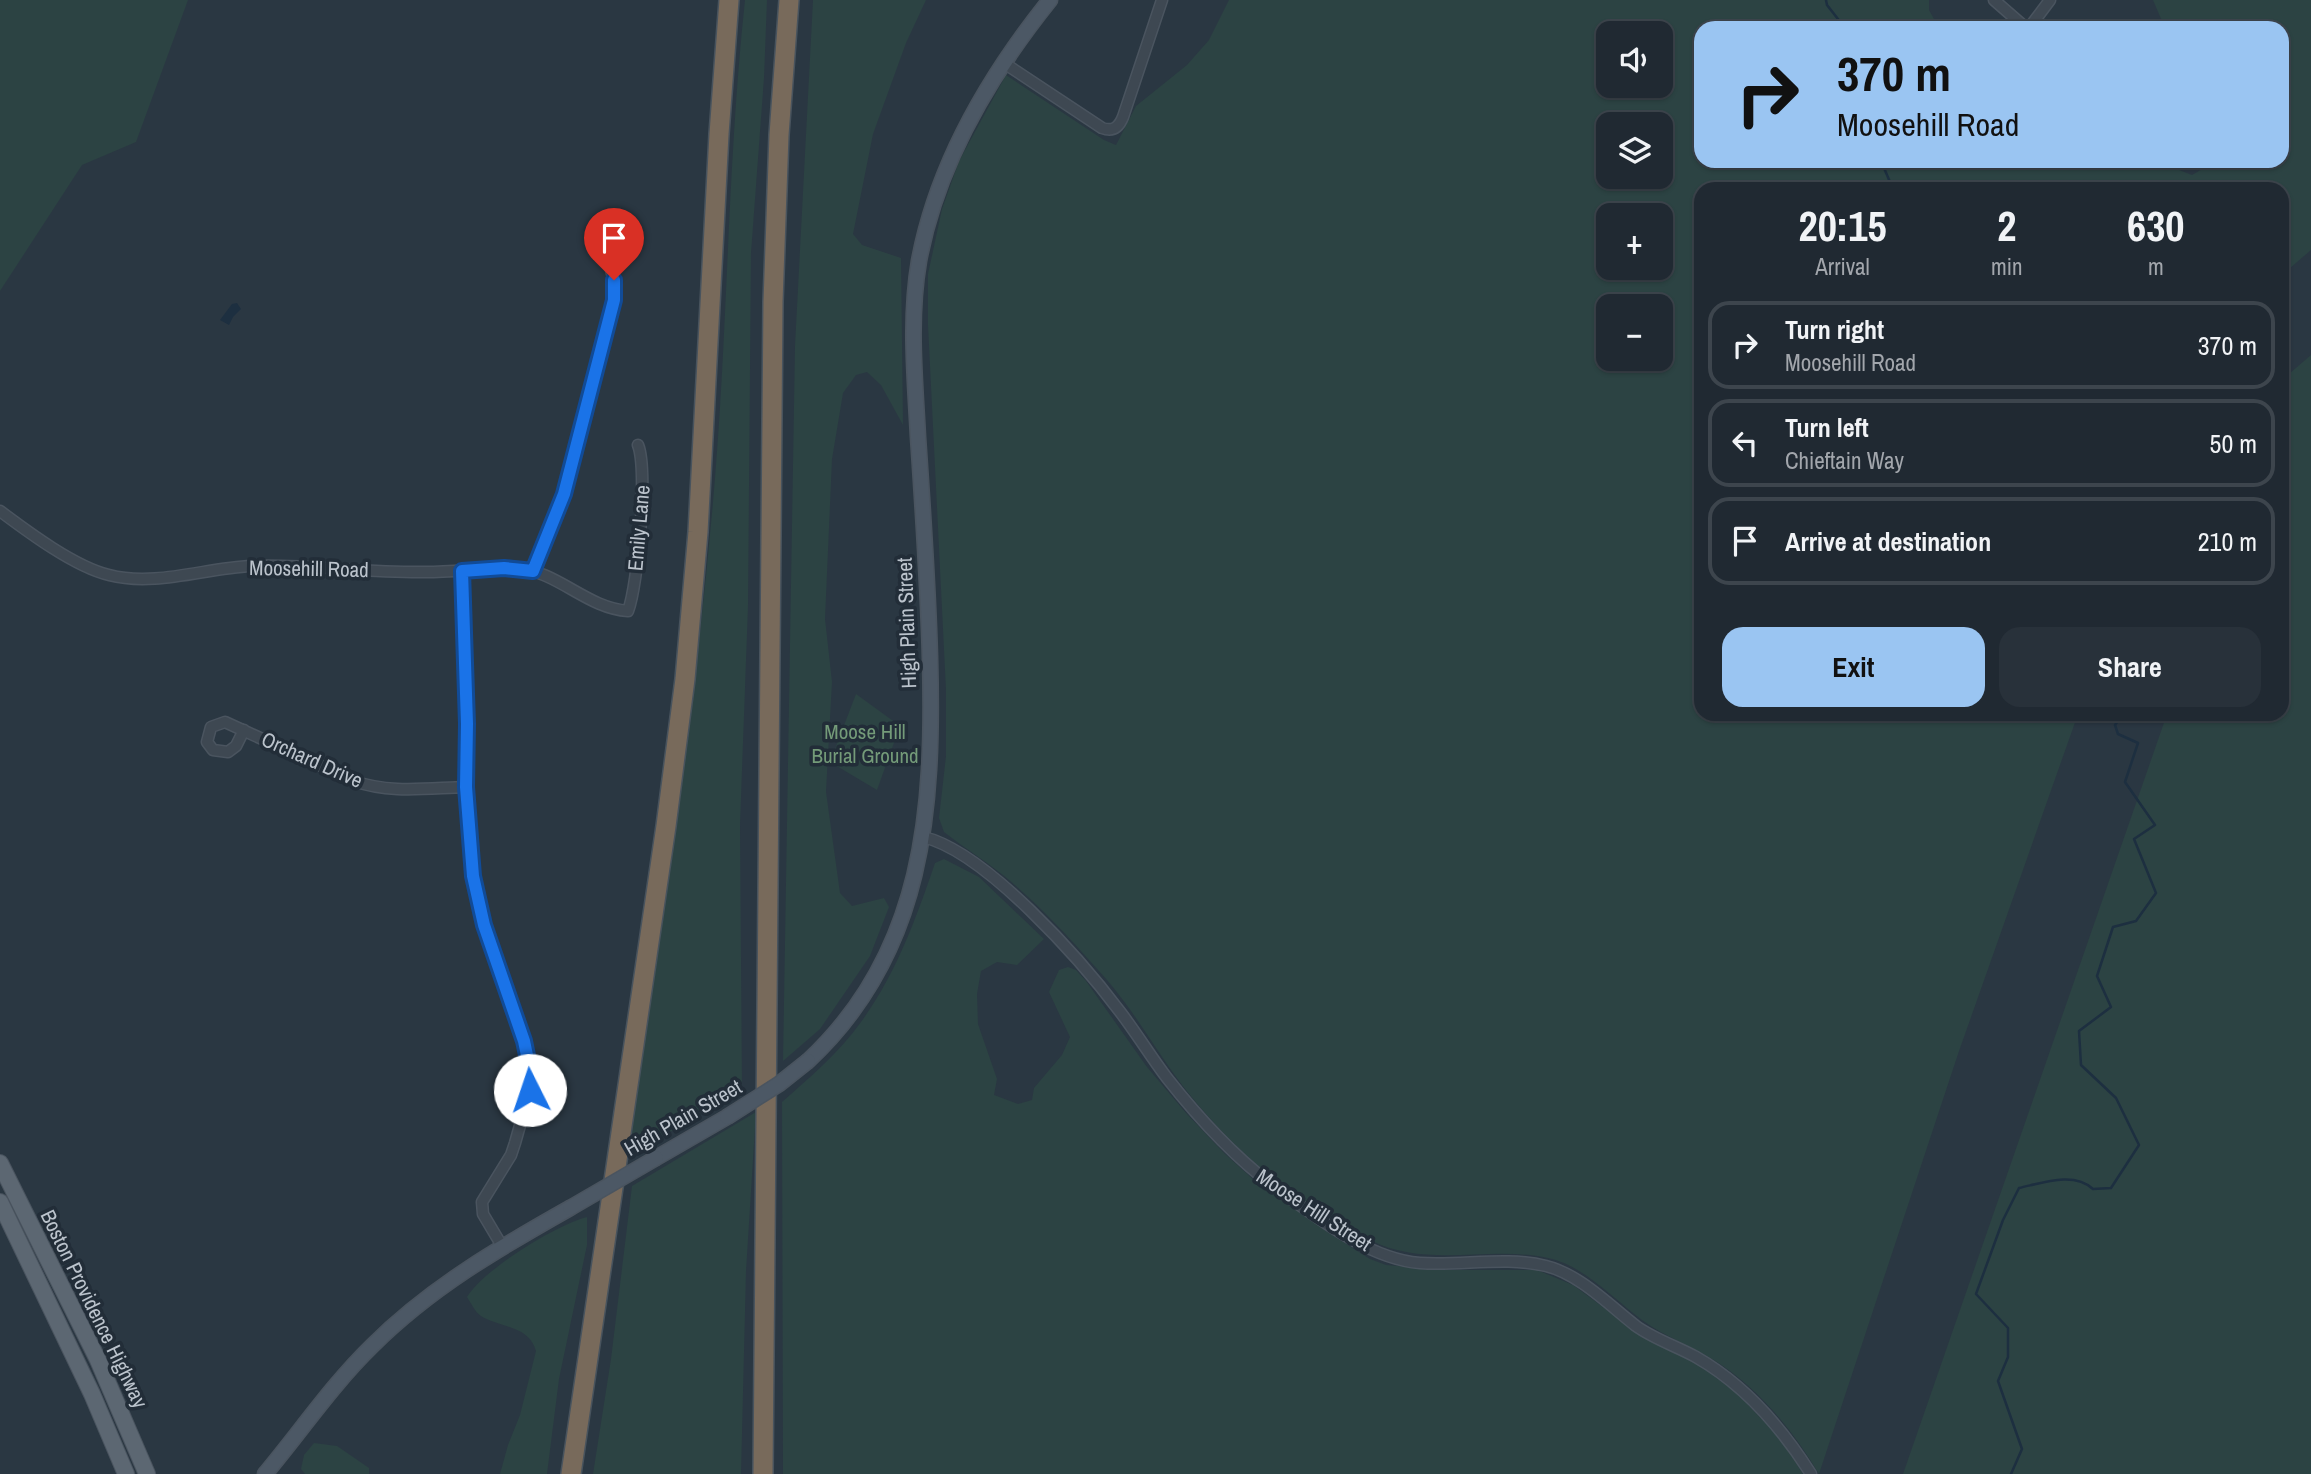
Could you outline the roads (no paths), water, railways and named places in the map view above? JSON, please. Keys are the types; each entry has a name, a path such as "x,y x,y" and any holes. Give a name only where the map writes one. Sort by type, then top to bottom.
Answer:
{"highway":[{"path":"571,1474 664,840 686,667 698,531 719,134 729,0"},
{"path":"763,1474 773,302 778,166 789,0"}],"main road":[{"name":"High Plain Street","path":"265,1474 372,1345 430,1295 502,1246 727,1117 779,1084 827,1043 852,1012 887,955 907,904 923,837 929,789 932,717 929,619 913,344 915,297 923,240 936,195 967,126 1003,63 1050,0"},
{"name":"Boston Providence Highway","path":"0,1163 95,1354 147,1474"},
{"name":"Boston Providence Highway","path":"0,1202 92,1394 126,1474"}],"street":[{"path":"1003,63 1102,128 1114,129 1123,117 1163,0"},
{"path":"1994,0 2020,21"},
{"path":"2034,21 2050,0"},
{"path":"533,571 564,494 614,300 615,287 610,265"},
{"name":"Emily Lane","path":"628,611 633,592 644,476 638,445"},
{"name":"Moosehill Road","path":"0,511 69,557 114,577 150,578 262,566 417,572 504,568 533,571 552,578 598,605 628,611"},
{"path":"462,571 467,724 466,787 473,876 478,903 528,1060 530,1090 510,1155 482,1202 483,1214 502,1246"},
{"name":"Orchard Drive","path":"244,730 366,785 392,789 466,787"},
{"name":"Moose Hill Street","path":"923,837 939,842 971,860 1035,916 1107,995 1167,1079 1202,1120 1244,1163 1285,1195 1365,1246 1393,1258 1421,1263 1529,1263 1555,1268 1577,1281 1638,1328 1696,1357 1732,1381 1779,1429 1811,1474"}],"water":[{"path":"237,303 241,309 229,325 220,320 232,304"}],"waterway":[{"path":"1826,0 1840,21"},
{"path":"1884,168 1890,182"},
{"path":"2011,1474 2022,1449 1998,1381 2008,1357 2008,1328 1976,1294 2003,1220 2019,1188 2067,1179 2093,1189 2111,1188 2139,1145 2116,1098 2081,1065 2079,1031 2111,1007 2097,976 2113,927 2136,921 2156,893 2134,839 2155,825 2125,782 2138,743 2118,734 2115,725 2118,721"}],"park label":[{"name":"Moose Hill Burial Ground","path":"865,744"}]}
